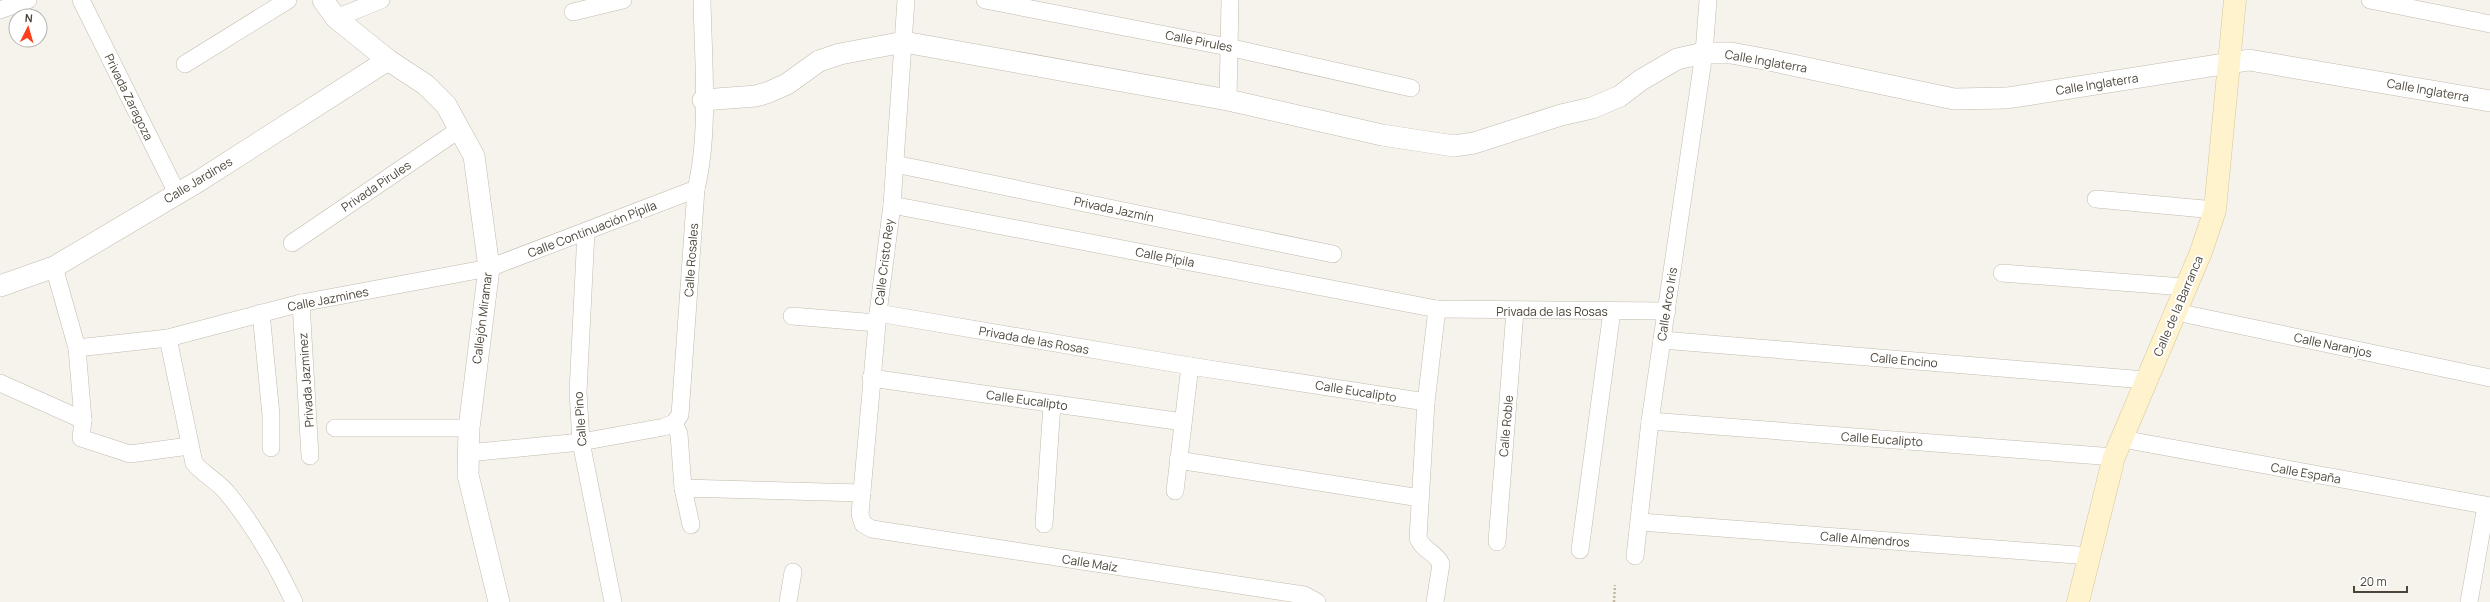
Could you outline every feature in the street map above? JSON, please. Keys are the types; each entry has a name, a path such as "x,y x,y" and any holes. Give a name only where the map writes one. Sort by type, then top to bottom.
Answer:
{"main road":[{"name":"Calle de la Barranca","path":"2078,602 2118,448 2145,380 2176,312 2184,287 2201,252 2215,210 2235,0"}],"street":[{"path":"0,10 28,0"},
{"name":"Privada Zaragoza","path":"81,0 177,193"},
{"path":"186,64 288,0"},
{"name":"Callejón Miramar","path":"323,0 336,18 388,60 426,85 446,105 474,156 489,268 469,428 468,476 499,602"},
{"path":"336,18 382,0"},
{"path":"573,12 595,4 623,0"},
{"name":"Calle Rosales","path":"674,423 680,415 696,189 700,171 703,100 702,0"},
{"name":"Calle Cristo Rey","path":"863,524 860,514 871,378 877,318 892,204 900,69 904,42 906,0"},
{"name":"Calle Pirules","path":"985,0 1228,47 1411,88"},
{"path":"703,100 756,96 787,84 819,61 840,54 904,42 1228,100 1230,0"},
{"name":"Calle Arco Iris","path":"1635,556 1640,522 1650,421 1704,53 1708,0"},
{"path":"2370,0 2490,24"},
{"name":"Calle Inglaterra","path":"1228,100 1382,136 1454,146 1474,143 1561,115 1592,108 1620,96 1641,80 1677,59 1704,53 1731,53 1954,99 1977,100 2007,98 2249,60 2490,101"},
{"name":"Calle Jardines","path":"0,286 54,267 177,193 388,60"},
{"name":"Privada Pirules","path":"292,243 460,129"},
{"name":"Privada Jazmín","path":"895,164 1333,254"},
{"name":"Calle Continuación Pípila","path":"489,268 696,189"},
{"path":"2096,199 2215,210"},
{"name":"Calle Pípila","path":"892,204 1437,309"},
{"name":"Calle Pino","path":"586,232 578,392 581,442 613,602"},
{"path":"54,267 77,348 83,420 81,438 126,453 135,454 189,446"},
{"name":"Calle Jazmines","path":"77,348 168,338 301,304 489,268"},
{"path":"2002,273 2184,287"},
{"name":"Privada Jazminez","path":"301,304 310,456"},
{"path":"1435,602 1441,564 1440,560 1419,542 1426,402 1437,309"},
{"name":"Privada de las Rosas","path":"1437,309 1515,311 1667,311"},
{"name":"Calle Roble","path":"1497,542 1515,311"},
{"path":"1580,550 1612,311"},
{"name":"Calle Naranjos","path":"2176,312 2490,378"},
{"path":"261,313 271,415 271,448"},
{"name":"Privada de las Rosas","path":"792,316 877,318 1190,366"},
{"path":"168,338 189,446 194,463 202,473 228,493 270,553 294,602"},
{"name":"Calle Encino","path":"1662,340 2145,380"},
{"path":"1175,491 1190,366"},
{"name":"Calle Eucalipto","path":"1190,366 1426,402"},
{"name":"Calle Eucalipto","path":"871,378 1183,422"},
{"path":"0,383 83,420"},
{"path":"1044,524 1052,404"},
{"name":"Calle Eucalipto","path":"1650,421 2118,448"},
{"path":"468,453 581,442 664,427 674,423 679,434 683,488 691,525"},
{"path":"335,428 469,428"},
{"name":"Calle España","path":"2118,448 2488,506"},
{"path":"1178,460 1420,498"},
{"path":"683,488 862,493"},
{"path":"2468,602 2488,506"},
{"name":"Calle Almendros","path":"1640,522 2090,556"},
{"name":"Calle Maíz","path":"863,524 872,529 1304,595 1317,602"},
{"path":"788,602 793,572"}],"path":[{"path":"1614,602 1615,586"}]}
